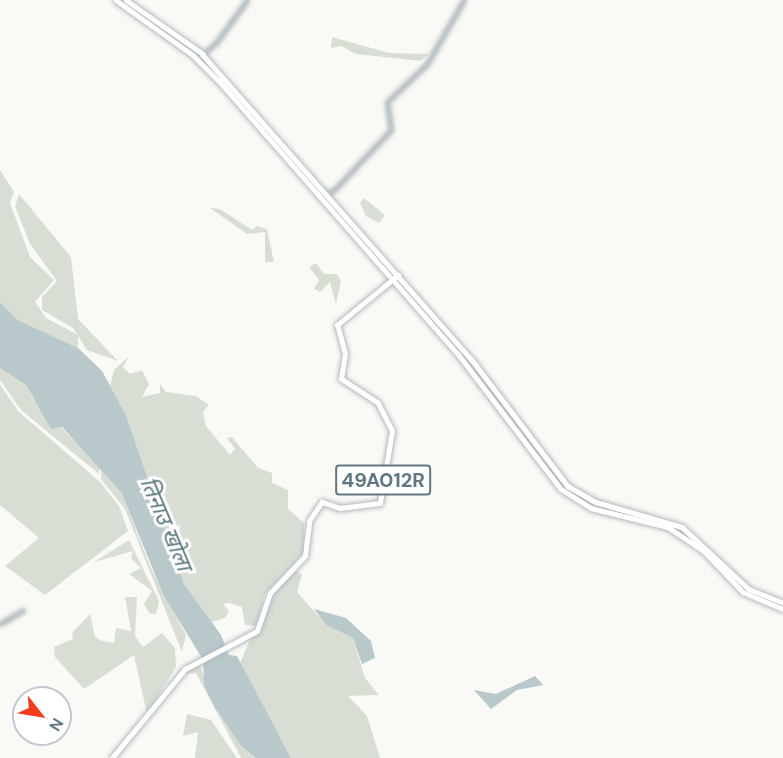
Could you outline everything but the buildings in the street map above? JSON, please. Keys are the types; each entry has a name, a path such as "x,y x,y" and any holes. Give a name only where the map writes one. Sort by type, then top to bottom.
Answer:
{"main road":[{"path":"116,0 197,59 465,363 561,489 591,508 668,527 704,551 743,592 783,609"},
{"path":"126,0 203,55 476,365 568,486 596,502 682,527 749,589 783,603"},
{"path":"392,280 398,275"},
{"name":"49A012R","path":"112,758 178,676 199,660 257,631 270,592 305,556 309,520 322,502 340,508 380,503 392,431 378,403 340,379 345,354 337,325 392,280"}],"street":[{"path":"197,59 203,55 247,0"},
{"path":"320,196 334,190 391,130 387,102 427,64 464,0"},
{"path":"0,624 23,610"}],"shaded area":[{"path":"332,37 389,53 429,54 420,61 356,54 341,46 331,48"},
{"path":"0,170 14,192 10,203 30,257 54,280 35,302 46,318 78,335 78,348 18,320 0,302"},
{"path":"19,194 71,257 78,319 118,361 87,350 73,328 42,310 42,297 57,281 30,244 15,206"},
{"path":"364,198 385,215 379,223 366,216 360,203"},
{"path":"210,208 220,209 252,230 257,226 267,229 274,262 265,262 265,232 247,234"},
{"path":"316,263 324,274 337,274 341,281 336,304 330,282 320,292 314,289 319,280 309,267"},
{"path":"0,302 18,320 78,348 102,371 126,415 184,584 221,635 229,655 237,656 291,758 256,758 241,746 214,706 204,685 203,660 164,596 121,492 62,427 51,429 26,385 0,368"},
{"path":"129,356 123,367 130,374 142,370 149,384 142,397 160,393 160,384 166,392 196,396 209,405 203,412 206,426 230,455 235,449 227,438 232,437 258,468 272,473 272,483 288,490 288,509 304,523 304,552 264,595 258,626 245,625 242,607 229,603 223,604 229,611 225,618 211,622 184,584 126,415 110,386 114,370"},
{"path":"0,368 26,385 34,400 100,467 99,474 21,410 0,380"},
{"path":"0,384 18,411 100,482 119,506 128,531 45,595 5,566 39,538 0,505"},
{"path":"101,468 121,492 150,566 186,635 182,652 125,509 101,479"},
{"path":"129,540 159,601 156,614 150,614 144,604 152,591 129,574 141,568 131,558 133,551 94,562"},
{"path":"295,570 302,575 297,592 326,625 353,638 365,678 379,695 348,696 367,716 380,758 291,758 240,663 251,637 260,630 268,598"},
{"path":"125,597 137,597 135,636 143,647 162,633 175,648 176,667 147,714 134,655 84,689 55,657 54,647 73,639 72,633 90,614 95,637 102,641 114,643 116,628 131,631"},
{"path":"314,609 346,618 371,641 375,658 362,664 353,638 326,625"},
{"path":"199,663 214,706 241,746 256,758 241,758 196,673 182,674"},
{"path":"535,676 543,685 517,690 491,709 474,690 496,694"},
{"path":"187,714 211,720 237,758 195,758 198,732 183,736"}],"waterway":[{"path":"121,0 198,55"},
{"path":"201,58 214,71"},
{"path":"303,171 321,194"},
{"path":"323,195 333,208"},
{"path":"336,212 393,275"},
{"path":"397,279 517,427"},
{"path":"521,433 535,451"},
{"path":"556,479 580,498 606,507"},
{"path":"674,527 683,531"},
{"path":"767,600 783,606"}],"water label":[{"name":"तिनाउ खोला","path":"166,524"}]}
